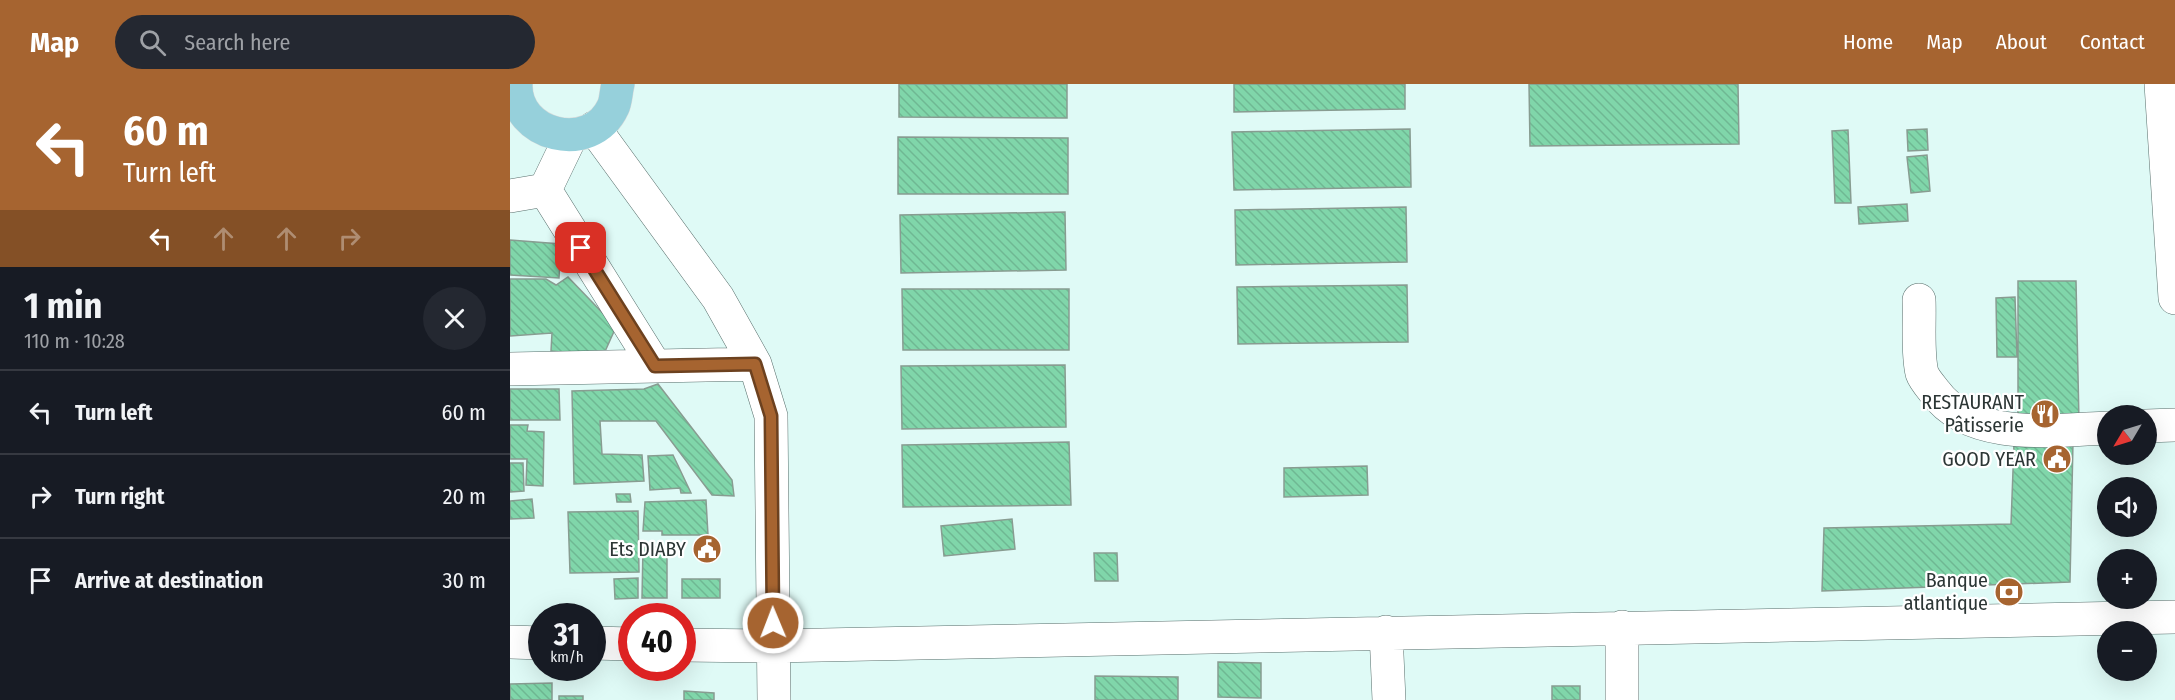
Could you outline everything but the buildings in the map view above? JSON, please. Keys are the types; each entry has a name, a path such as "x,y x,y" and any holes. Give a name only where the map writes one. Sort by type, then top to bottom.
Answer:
{"main road":[{"path":"516,84 516,94 527,117 547,132 583,132 613,108 618,84"}],"street":[{"path":"2161,84 2175,298"},
{"path":"510,196 544,190 583,132 718,298 755,364 771,416 774,700"},
{"path":"544,190 655,366"},
{"path":"1919,300 1923,374 1944,404 1987,424 2022,432 2097,429"},
{"path":"510,369 755,364"},
{"path":"2157,426 2175,425"},
{"path":"696,645 773,646 2175,617"},
{"path":"1622,627 1622,700"},
{"path":"1386,632 1389,700"},
{"path":"510,642 528,643"}],"place":[{"name":"RESTAURANT Pâtisserie","path":"2045,414"},
{"name":"GOOD YEAR","path":"2057,459"},
{"name":"Ets DIABY","path":"707,549"},
{"name":"Banque atlantique","path":"2009,592"}],"route":[{"path":"581,248 655,366 755,364 771,416 773,623"}]}
